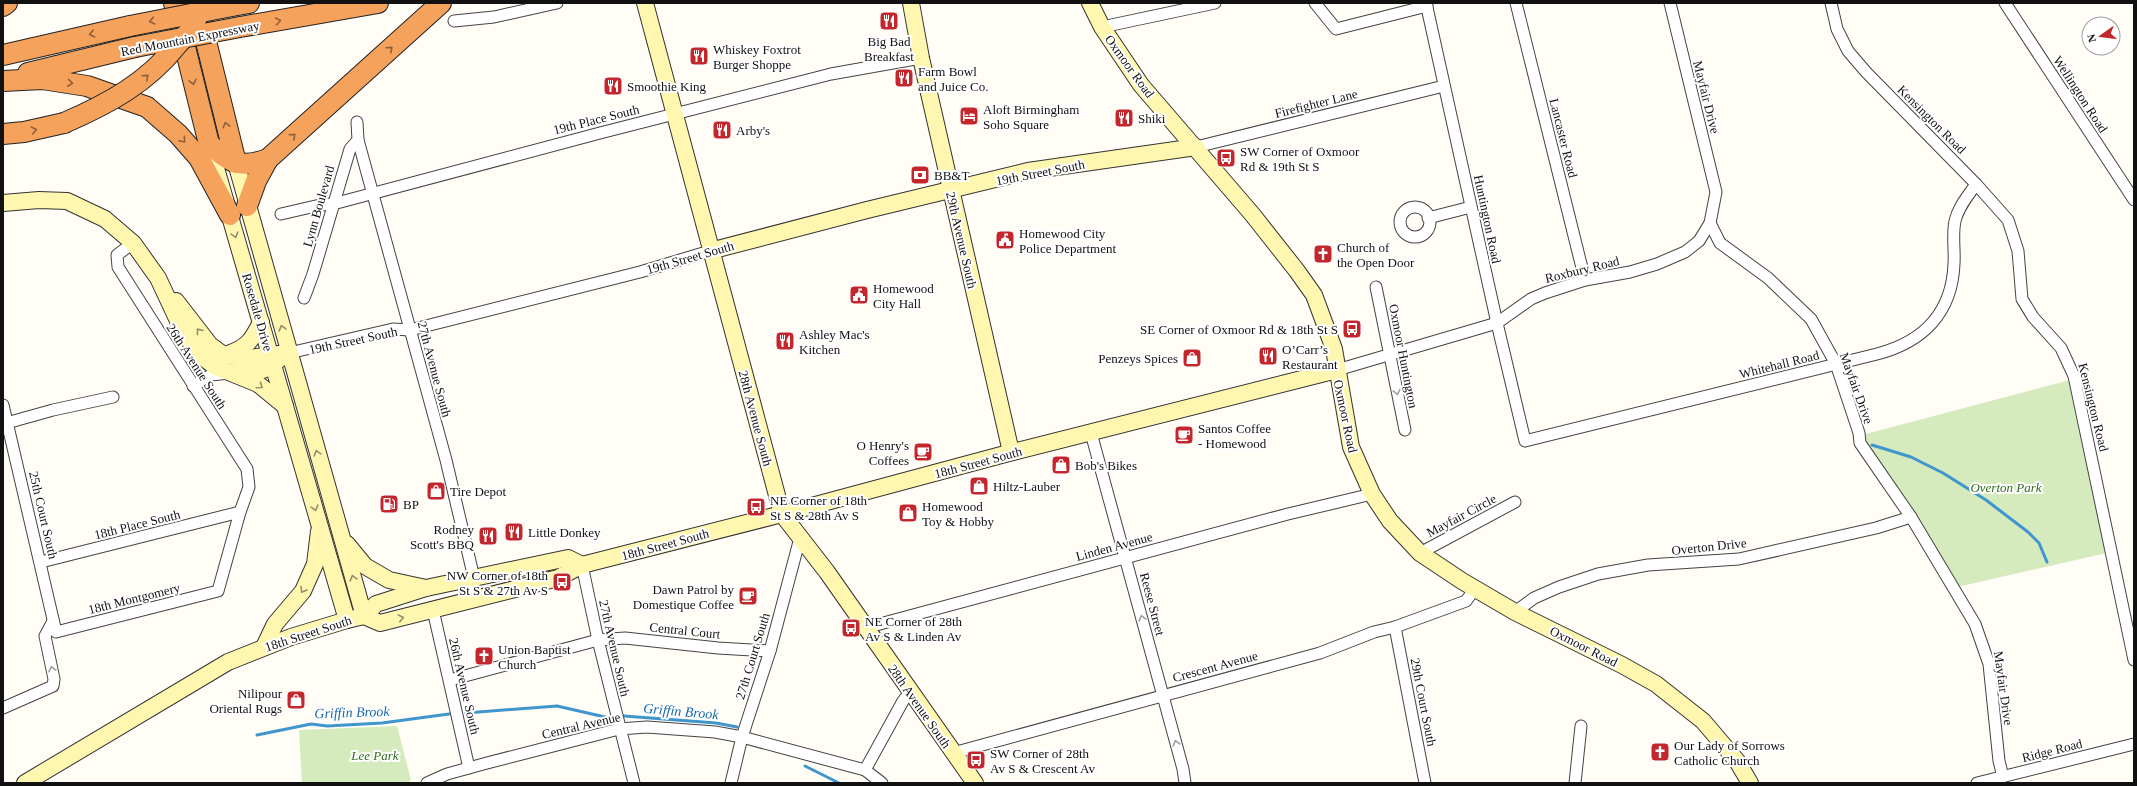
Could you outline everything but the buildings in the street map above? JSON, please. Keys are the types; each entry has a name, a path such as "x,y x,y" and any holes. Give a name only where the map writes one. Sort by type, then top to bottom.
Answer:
{"highway":[{"path":"3,6 7,3"},
{"name":"Rosedale Drive","path":"174,3 209,144"},
{"name":"Rosedale Drive","path":"197,3 236,163"},
{"path":"3,134 24,132 64,123 96,109 122,95 144,80 168,56 192,27 202,3"},
{"name":"Red Mountain Expressway","path":"3,80 135,47 378,3"},
{"path":"247,206 256,181 268,159 441,3"},
{"name":"Red Mountain Expressway","path":"3,55 130,26 243,4"},
{"path":"3,80 42,79 87,86 147,107 178,134 199,158 230,215"},
{"path":"209,144 221,155 236,163 252,164 268,159"}],"main road":[{"name":"28th Avenue South","path":"645,3 710,251 782,514 827,572 975,783"},
{"name":"29th Avenue South","path":"910,3 921,58 1011,452"},
{"name":"Oxmoor Road","path":"1090,3 1102,27 1141,85 1196,147 1293,265 1314,295 1334,349 1351,447 1372,494 1390,521 1420,553 1515,612 1656,684 1703,721 1737,761 1750,783"},
{"name":"Rosedale Drive","path":"209,144 347,620"},
{"name":"19th Street South","path":"710,251 867,210 951,191 1028,171 1196,147"},
{"name":"Rosedale Drive","path":"236,163 364,616"},
{"path":"3,203 39,200 67,201 105,219 133,243 210,345 221,353 241,359 271,359 289,354"},
{"path":"158,278 190,344 205,361 258,384 285,406"},
{"path":"228,354 242,349 252,339 261,322"},
{"path":"231,373 245,373 263,370 271,359"},
{"name":"18th Street South","path":"25,783 228,662 264,647 347,620 364,616 380,623 433,610 558,578 582,565 782,514 1011,452 1337,370"},
{"path":"264,647 275,624 303,591 315,564 320,526"},
{"path":"342,537 365,566 389,580 426,588"},
{"path":"364,616 376,604 426,588 568,558 582,565"}],"street":[{"path":"454,21 494,17 557,3"},
{"path":"1102,27 1215,3"},
{"path":"1315,3 1336,29 1405,7 1426,4"},
{"name":"Lancaster Road","path":"1516,3 1585,280"},
{"name":"Mayfair Drive","path":"1670,3 1716,192 1710,223 1720,243 1768,278 1811,320 1836,364 1859,433 1860,443 1911,517 1972,618 1981,638 1989,664 1999,761 2003,777"},
{"name":"Kensington Road","path":"1831,3 1836,29 1853,56 1866,72 1976,184 2008,220 2018,251 2022,299 2032,317 2061,348 2074,376 2134,660"},
{"name":"Wellington Road","path":"2005,3 2134,200"},
{"name":"Huntington Road","path":"1426,4 1497,323 1525,441"},
{"name":"19th Place South","path":"281,214 320,205 333,204 831,74 921,58"},
{"name":"Firefighter Lane","path":"1196,147 1444,86"},
{"path":"357,122 358,140"},
{"name":"27th Avenue South","path":"358,140 446,460 474,578"},
{"name":"Lynn Boulevard","path":"304,298 350,149 358,140"},
{"name":"Whitehall Road","path":"1525,441 1878,354 1905,345 1920,335 1942,311 1953,282 1955,221 1960,206 1976,184"},
{"path":"1428,218 1471,208"},
{"name":"Roxbury Road","path":"1337,370 1497,323 1531,299 1585,280 1630,272 1657,264 1685,252 1699,241 1710,223"},
{"path":"1699,241 1720,243"},
{"name":"26th Avenue South","path":"133,243 117,255 118,267 192,386 247,469 249,487 240,512"},
{"name":"19th Street South","path":"289,354 393,328 410,330 640,272 710,251"},
{"name":"Oxmoor Huntington","path":"1376,287 1405,430"},
{"path":"192,386 211,375 231,373"},
{"path":"5,423 53,410 113,397"},
{"name":"25th Court South","path":"3,405 5,423 41,562 56,632"},
{"name":"Reese Street","path":"1091,433 1183,769 1185,783"},
{"name":"Linden Avenue","path":"865,628 1126,557 1372,494"},
{"name":"Mayfair Circle","path":"1420,553 1515,502"},
{"name":"18th Place South","path":"41,562 240,512"},
{"name":"18th Montgomery","path":"56,632 218,592 240,512"},
{"name":"Overton Drive","path":"1515,612 1534,598 1559,586 1598,574 1648,565 1739,559 1876,528 1911,517"},
{"name":"27th Court South","path":"731,783 742,737 770,651 800,538"},
{"name":"27th Avenue South","path":"582,565 619,729 634,783"},
{"path":"460,603 469,590 474,578"},
{"name":"Crescent Avenue","path":"953,753 1320,653 1374,632 1395,627 1466,601 1476,588"},
{"name":"26th Avenue South","path":"433,610 469,768"},
{"path":"3,708 53,686 54,679 45,636 53,621"},
{"name":"29th Court South","path":"1395,627 1425,783"},
{"name":"Central Court","path":"450,680 598,640 625,638 718,648 770,651"},
{"path":"865,770 903,701 911,691"},
{"path":"1575,783 1581,726"},
{"name":"Central Avenue","path":"427,783 448,779 469,768 619,729 647,727 715,732 742,737 865,770 882,783"},
{"name":"Ridge Road","path":"1977,783 2134,744"}],"green space":[{"name":"Overton Park","path":"2070,380 2111,552 1957,587 1862,435"},
{"name":"Lee Park","path":"397,726 411,780 407,783 302,783 299,730"}],"waterway":[{"path":"1872,445 1911,457 1943,473 1986,500 2028,532 2039,543 2047,562"},
{"name":"Griffin Brook","path":"466,713 557,706 605,717"},
{"name":"Griffin Brook","path":"257,735 311,724 327,726 382,723 449,714"},
{"name":"Griffin Brook","path":"624,716 716,723 737,727"},
{"name":"Griffin Brook","path":"805,766 839,783"}],"place":[{"name":"Big Bad Breakfast","path":"889,21"},
{"name":"Whiskey Foxtrot Burger Shoppe","path":"699,56"},
{"name":"Farm Bowl and Juice Co.","path":"904,78"},
{"name":"Smoothie King","path":"613,86"},
{"name":"Aloft Birmingham Soho Square","path":"969,116"},
{"name":"Shiki","path":"1124,118"},
{"name":"Arby's","path":"722,130"},
{"name":"SW Corner of Oxmoor Rd & 19th St S","path":"1226,158"},
{"name":"BB&T","path":"920,175"},
{"name":"Homewood City Police Department","path":"1005,240"},
{"name":"Church of the Open Door","path":"1323,254"},
{"name":"Homewood City Hall","path":"859,295"},
{"name":"SE Corner of Oxmoor Rd & 18th St S","path":"1352,329"},
{"name":"Ashley Mac's Kitchen","path":"785,341"},
{"name":"O’Carr’s Restaurant","path":"1268,356"},
{"name":"Penzeys Spices","path":"1192,358"},
{"name":"Santos Coffee - Homewood","path":"1184,435"},
{"name":"O Henry's Coffees","path":"923,452"},
{"name":"Bob's Bikes","path":"1061,465"},
{"name":"Hiltz-Lauber","path":"979,486"},
{"name":"Tire Depot","path":"436,491"},
{"name":"BP","path":"389,504"},
{"name":"NE Corner of 18th St S & 28th Av S","path":"756,507"},
{"name":"Homewood Toy & Hobby","path":"908,513"},
{"name":"Little Donkey","path":"514,532"},
{"name":"Rodney Scott's BBQ","path":"488,536"},
{"name":"NW Corner of 18th St S & 27th Av S","path":"562,582"},
{"name":"Dawn Patrol by Domestique Coffee","path":"748,596"},
{"name":"NE Corner of 28th Av S & Linden Av","path":"851,628"},
{"name":"Union Baptist Church","path":"484,656"},
{"name":"Nilipour Oriental Rugs","path":"296,700"},
{"name":"Our Lady of Sorrows Catholic Church","path":"1660,752"},
{"name":"SW Corner of 28th Av S & Crescent Av","path":"976,760"}]}
